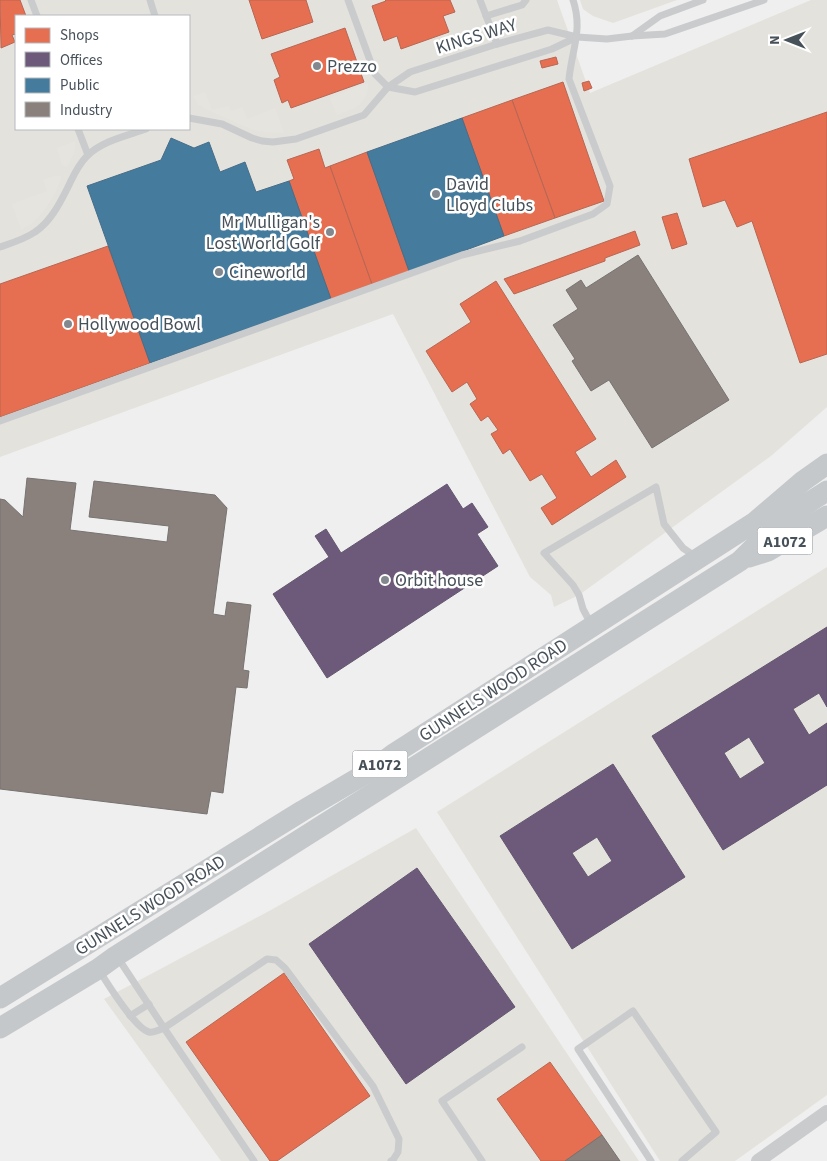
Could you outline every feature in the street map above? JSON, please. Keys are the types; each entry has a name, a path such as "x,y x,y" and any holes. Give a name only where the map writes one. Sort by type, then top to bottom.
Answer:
{"main road":[{"name":"GUNNELS WOOD ROAD","path":"0,998 294,816 372,770 699,559 755,522 803,481 827,464"},
{"name":"GUNNELS WOOD ROAD","path":"740,561 760,540 806,504 827,491"},
{"name":"GUNNELS WOOD ROAD","path":"755,522 806,504"},
{"name":"GUNNELS WOOD ROAD","path":"0,1028 98,969 740,561 768,551 827,516"}],"street":[{"path":"758,1161 827,1112"}],"lane":[{"path":"31,0 37,15"},
{"path":"150,0 155,15"},
{"path":"348,0 375,74 388,87"},
{"path":"480,0 497,44"},
{"path":"486,16 522,5 526,0"},
{"path":"0,421 462,255 520,241 593,214 606,204 610,186 569,78 577,36 577,12 573,0"},
{"path":"632,36 660,16 703,0"},
{"name":"KINGS WAY","path":"190,118 222,124 262,141 285,141 310,135 364,115 388,87 410,72 497,44 548,30 607,40 665,34 764,0"},
{"name":"KINGS WAY","path":"388,87 415,92 552,49 577,36"},
{"path":"78,130 88,155"},
{"path":"0,247 24,238 36,231 48,220 60,203 78,166 88,155 106,143 143,130"},
{"path":"593,627 573,585 544,553 656,487 664,524 683,548 699,559"},
{"path":"116,956 254,1161"},
{"path":"98,969 130,1016 147,1032 151,1033 164,1028 267,959 276,960 285,968 373,1086 399,1139 398,1152 394,1160 391,1161"},
{"path":"130,1016 149,1004"},
{"path":"651,1161 578,1049 633,1011 716,1132 682,1161"},
{"path":"482,1161 442,1101 522,1047"}],"shaded area":[{"path":"0,0 557,0 590,93 811,0 827,0 827,407 771,456 579,595 554,607 551,595 530,577 393,314 0,457"},
{"path":"580,0 677,0 613,23 593,16 583,9"},
{"path":"827,567 827,1095 735,1161 660,1161 437,812"},
{"path":"416,828 639,1161 221,1161 104,999 271,910"}],"sand":[{"path":"368,83 368,90 363,101 355,108 337,115 330,98"},
{"path":"205,92 212,110 229,106 231,111 242,107 247,119 275,108 284,133 254,130 206,109 198,104 193,96"},
{"path":"75,141 74,151 67,167 62,165 57,148"},
{"path":"57,175 62,177 46,208 35,220 21,230 12,204 47,191 43,180"}],"building: Shops":[{"path":"0,0 20,0 26,15 15,15 15,34 12,35 15,42 1,48"},
{"path":"249,0 306,0 313,22 262,39"},
{"path":"385,0 450,0 455,12 443,16 449,32 401,49 397,36 384,41 372,6"},
{"name":"Prezzo","path":"345,28 364,82 291,108 288,100 282,103 274,80 280,77 271,54"},
{"path":"556,57 558,64 542,68 540,61"},
{"path":"589,81 592,88 584,91 582,83"},
{"path":"563,82 604,201 555,218 512,100"},
{"path":"512,100 555,218 504,236 462,118"},
{"path":"827,112 827,354 800,363 752,221 737,227 725,200 703,207 689,159"},
{"name":"Mr Mulligan's Lost World Golf","path":"319,149 325,168 330,166 372,284 331,299 289,181 294,179 287,160"},
{"path":"367,152 409,271 372,284 330,166"},
{"path":"677,213 687,244 672,249 662,217"},
{"path":"635,231 640,245 605,258 605,261 514,294 504,279"},
{"name":"Hollywood Bowl","path":"108,246 150,363 0,417 0,284"},
{"path":"496,281 596,439 575,452 591,477 616,460 626,477 552,525 541,508 557,498 542,474 530,481 510,449 503,454 491,434 498,430 488,416 481,421 470,404 477,399 467,382 452,392 426,351 471,322 460,304"},
{"path":"284,973 370,1096 277,1161 270,1161 186,1042"},
{"path":"550,1062 602,1135 565,1161 541,1161 497,1099"}],"building: Offices":[{"name":"Orbit house","path":"447,484 463,509 472,503 488,527 477,534 498,566 327,678 273,594 329,557 315,536 326,529 341,553"},
{"path":"827,627 827,707 819,693 793,709 809,735 827,723 827,785 723,850 652,736","holes":["749,737 765,763 740,779 724,753"]},
{"path":"613,764 685,877 572,949 500,836","holes":["597,837 612,861 588,877 572,853"]},
{"path":"417,868 515,1007 406,1084 309,944"}],"building: Public":[{"name":"David Lloyd Clubs","path":"462,118 504,236 409,271 367,152"},
{"name":"Cineworld","path":"171,138 194,148 209,142 220,172 245,162 256,192 289,181 331,299 150,363 87,186 161,160"}],"building: Industry":[{"path":"638,255 729,400 652,448 609,380 591,391 572,361 575,359 553,325 578,309 566,290 581,280 586,288"},
{"path":"27,478 76,483 70,530 167,542 169,526 89,517 94,481 215,495 227,508 213,614 225,616 227,602 251,605 243,670 249,671 247,688 236,687 223,793 211,791 207,814 0,789 0,499 5,500 23,517"},
{"path":"602,1135 620,1161 565,1161"}],"place":[{"name":"Prezzo","path":"317,66"},
{"name":"David Lloyd Clubs","path":"436,194"},
{"name":"Mr Mulligan's Lost World Golf","path":"330,232"},
{"name":"Cineworld","path":"219,272"},
{"name":"Hollywood Bowl","path":"68,324"},
{"name":"Orbit house","path":"385,580"}]}
